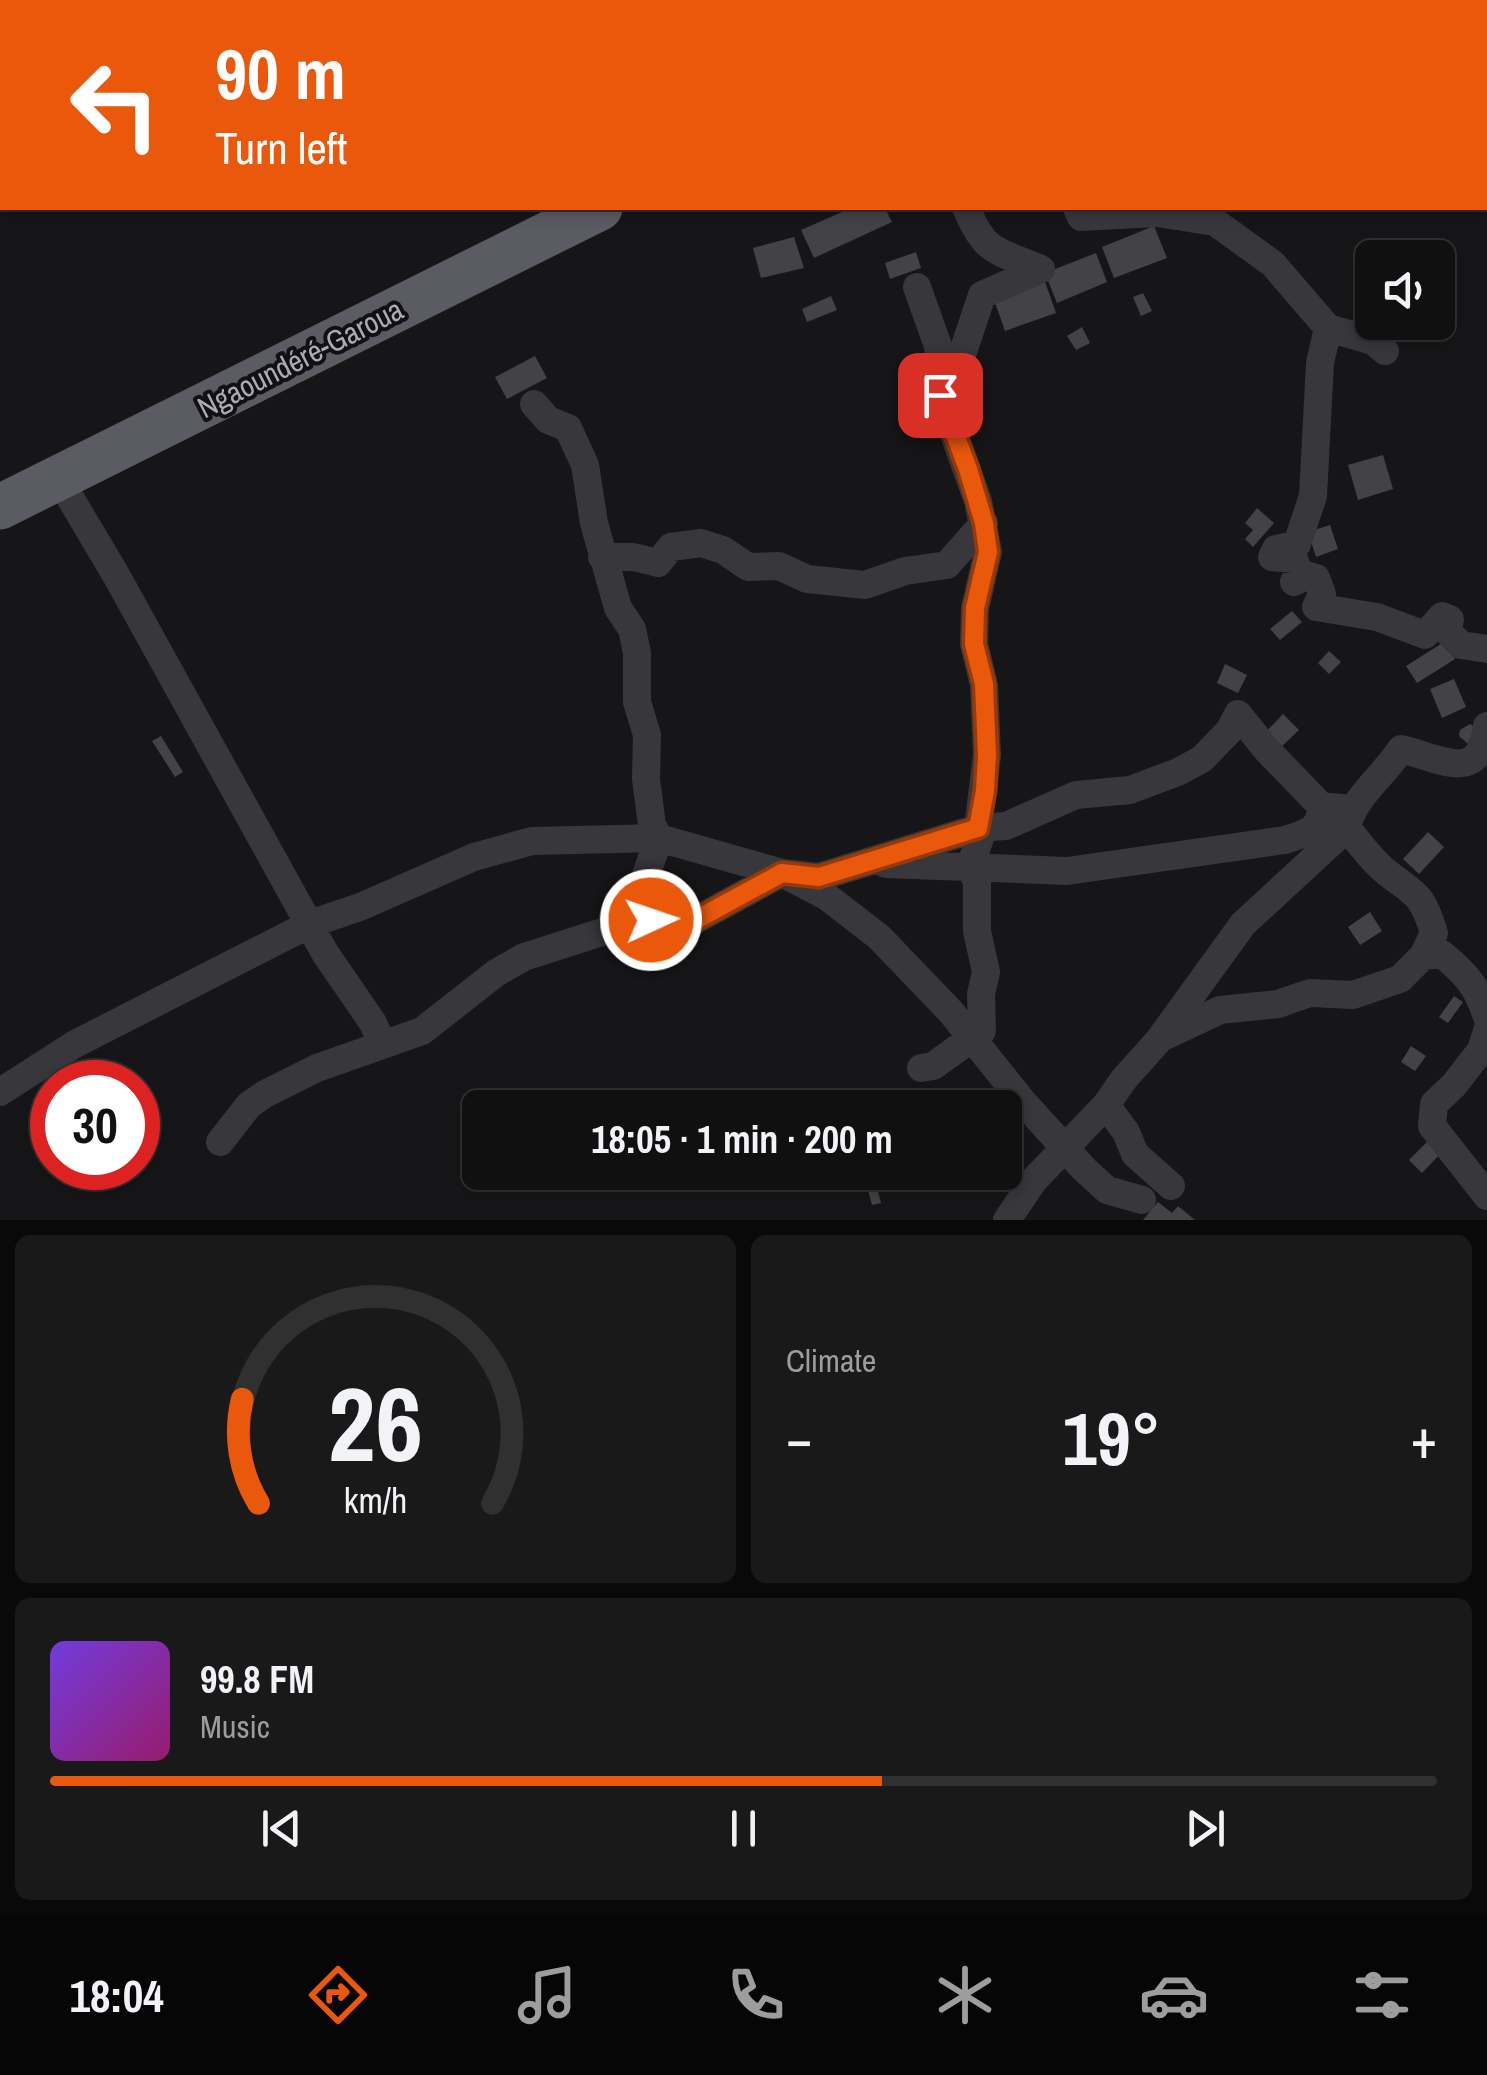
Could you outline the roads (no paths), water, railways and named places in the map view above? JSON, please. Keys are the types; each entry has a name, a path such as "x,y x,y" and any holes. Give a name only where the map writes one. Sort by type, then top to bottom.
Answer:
{"highway":[{"name":"Ngaoundéré-Garoua","path":"0,507 596,210"}],"street":[{"path":"940,370 948,373 959,364 982,295 1041,269 1000,254 979,238 967,210"},
{"path":"1078,210 1081,217 1157,213 1215,222 1272,264 1328,328 1372,341 1385,350"},
{"path":"917,288 938,346 944,381 940,395 984,523 988,552 975,608 974,644 984,684 985,791 978,828 980,838 970,867 977,882 977,931 986,972 981,994 982,1031 932,1066 921,1068"},
{"path":"1328,328 1320,364 1313,496 1297,544 1276,549 1272,557 1294,559 1298,573 1294,582 1306,575 1316,578 1322,594 1316,607 1376,617 1425,635 1442,616 1450,619 1448,632 1461,645 1487,649"},
{"path":"534,404 548,420 568,428 585,465 602,557 638,653 638,702 647,736 646,779 652,824 658,838 646,876 651,920"},
{"path":"59,480 116,575 325,953 374,1023 382,1043"},
{"path":"602,557 622,556 658,563 671,547 701,542 748,567 779,566 807,579 864,585 904,571 946,564 984,523"},
{"path":"1487,704 1487,717"},
{"path":"0,1092 75,1044 310,924 474,858 532,841 658,838 782,873 819,877 978,828 1006,826 1076,795 1130,790 1178,772 1202,759 1229,731 1238,714 1322,806 1349,818 1387,872 1412,888 1428,913 1434,933 1423,956 1400,979 1354,995 1310,993 1278,1004 1220,1010 1160,1040"},
{"path":"1007,1220 1034,1180 1106,1106 1124,1079 1160,1040 1242,924 1349,818 1402,750 1452,764 1474,760 1480,754 1487,726"},
{"path":"870,863 1067,872 1285,840 1313,830 1321,818 1322,806"},
{"path":"220,1142 249,1105 265,1094 318,1068 422,1031 496,973 524,957 577,938 651,920 692,922 782,873"},
{"path":"782,873 826,896 879,937 974,1039 1063,1146 1107,1190 1142,1200"},
{"path":"1423,956 1442,954 1461,970 1479,992 1487,1017"},
{"path":"1487,1032 1481,1050 1434,1104 1432,1126 1487,1196"},
{"path":"1106,1106 1126,1132 1136,1154 1172,1186"}]}
